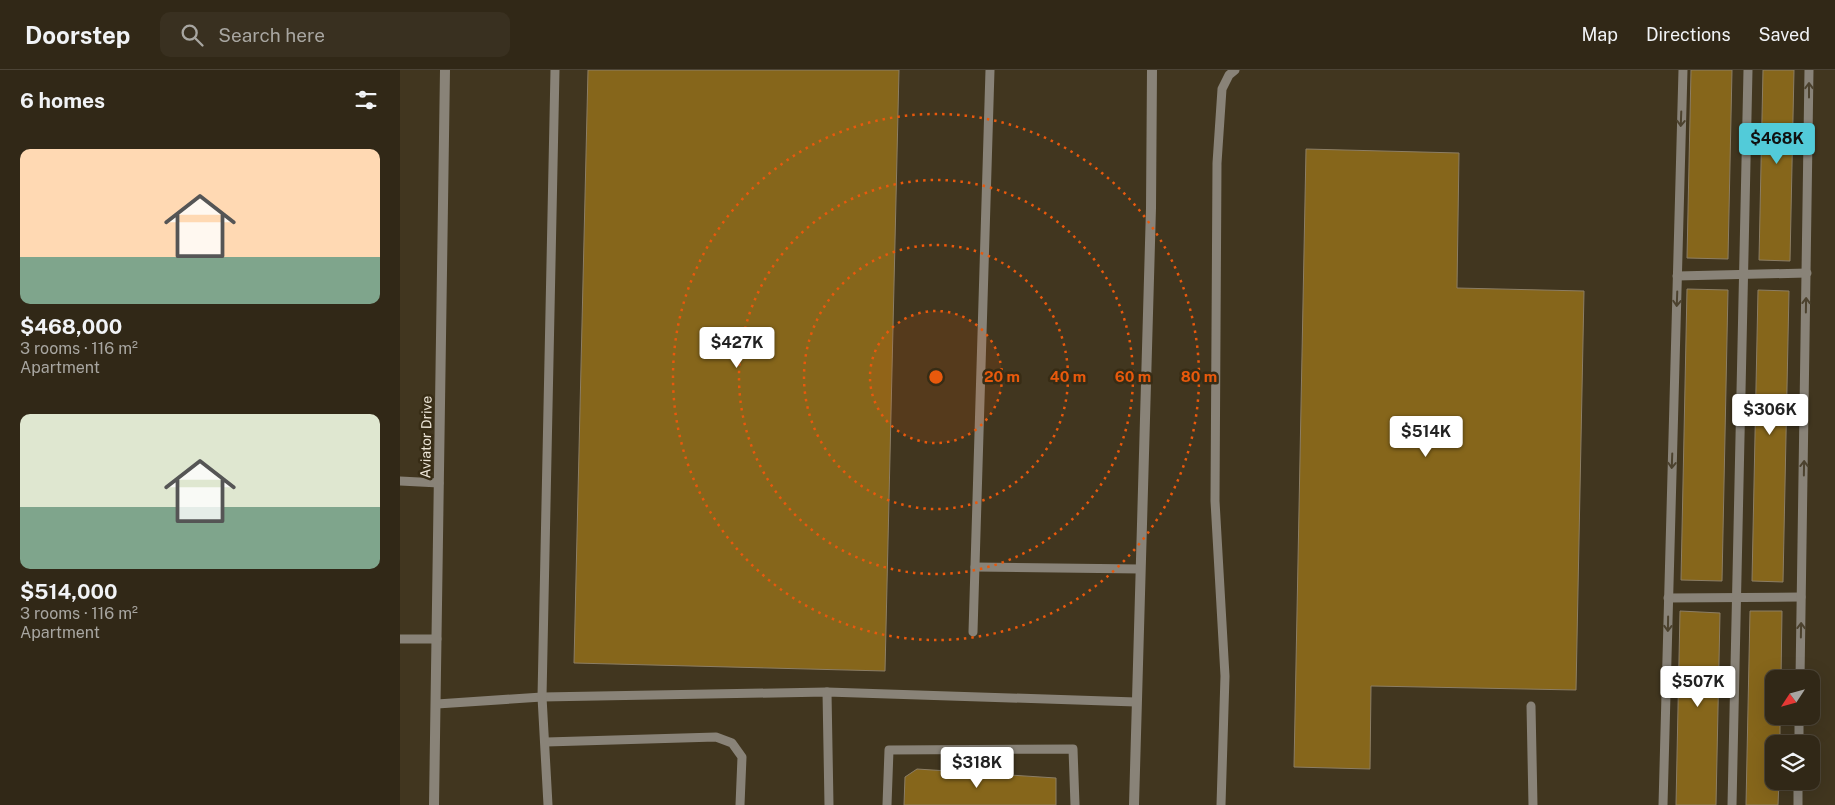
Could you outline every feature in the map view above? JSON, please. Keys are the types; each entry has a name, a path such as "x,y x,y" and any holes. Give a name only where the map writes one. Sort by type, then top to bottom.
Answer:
{"street":[{"name":"Aviator Drive","path":"434,805 445,70"},
{"path":"1134,805 1151,208 1152,70"}],"lane":[{"path":"548,805 542,697 555,70"},
{"path":"973,632 990,70"},
{"path":"1221,805 1225,676 1215,501 1217,163 1222,89 1229,75 1236,70"},
{"path":"1663,805 1683,70"},
{"path":"1732,805 1748,70"},
{"path":"1800,670 1809,70"},
{"path":"1677,276 1744,276 1807,273"},
{"path":"400,481 439,483"},
{"path":"975,567 1140,569"},
{"path":"1668,598 1802,597"},
{"path":"400,638 437,639"},
{"path":"826,692 829,805"},
{"path":"437,704 542,697 826,692 1136,702"},
{"path":"1531,706 1533,805"},
{"path":"546,742 716,737 732,743 742,757 740,805"},
{"path":"887,805 889,750 1064,749 1073,749 1075,805"},
{"path":"1798,790 1798,805"}],"building":[{"path":"588,70 899,70 885,671 574,663"},
{"path":"1691,70 1732,70 1728,259 1687,258"},
{"path":"1763,70 1794,70 1790,261 1759,260"},
{"path":"1306,149 1459,153 1457,288 1584,291 1576,690 1371,686 1370,769 1294,767"},
{"path":"1687,289 1728,290 1722,581 1681,580"},
{"path":"1758,290 1789,291 1783,582 1752,581"},
{"path":"1680,611 1720,613 1716,805 1676,805"},
{"path":"1750,611 1782,611 1781,670 1765,670 1765,725 1780,725 1780,735 1765,735 1765,790 1779,790 1778,805 1746,805"},
{"path":"917,769 1056,778 1056,805 904,805 905,777"}]}
